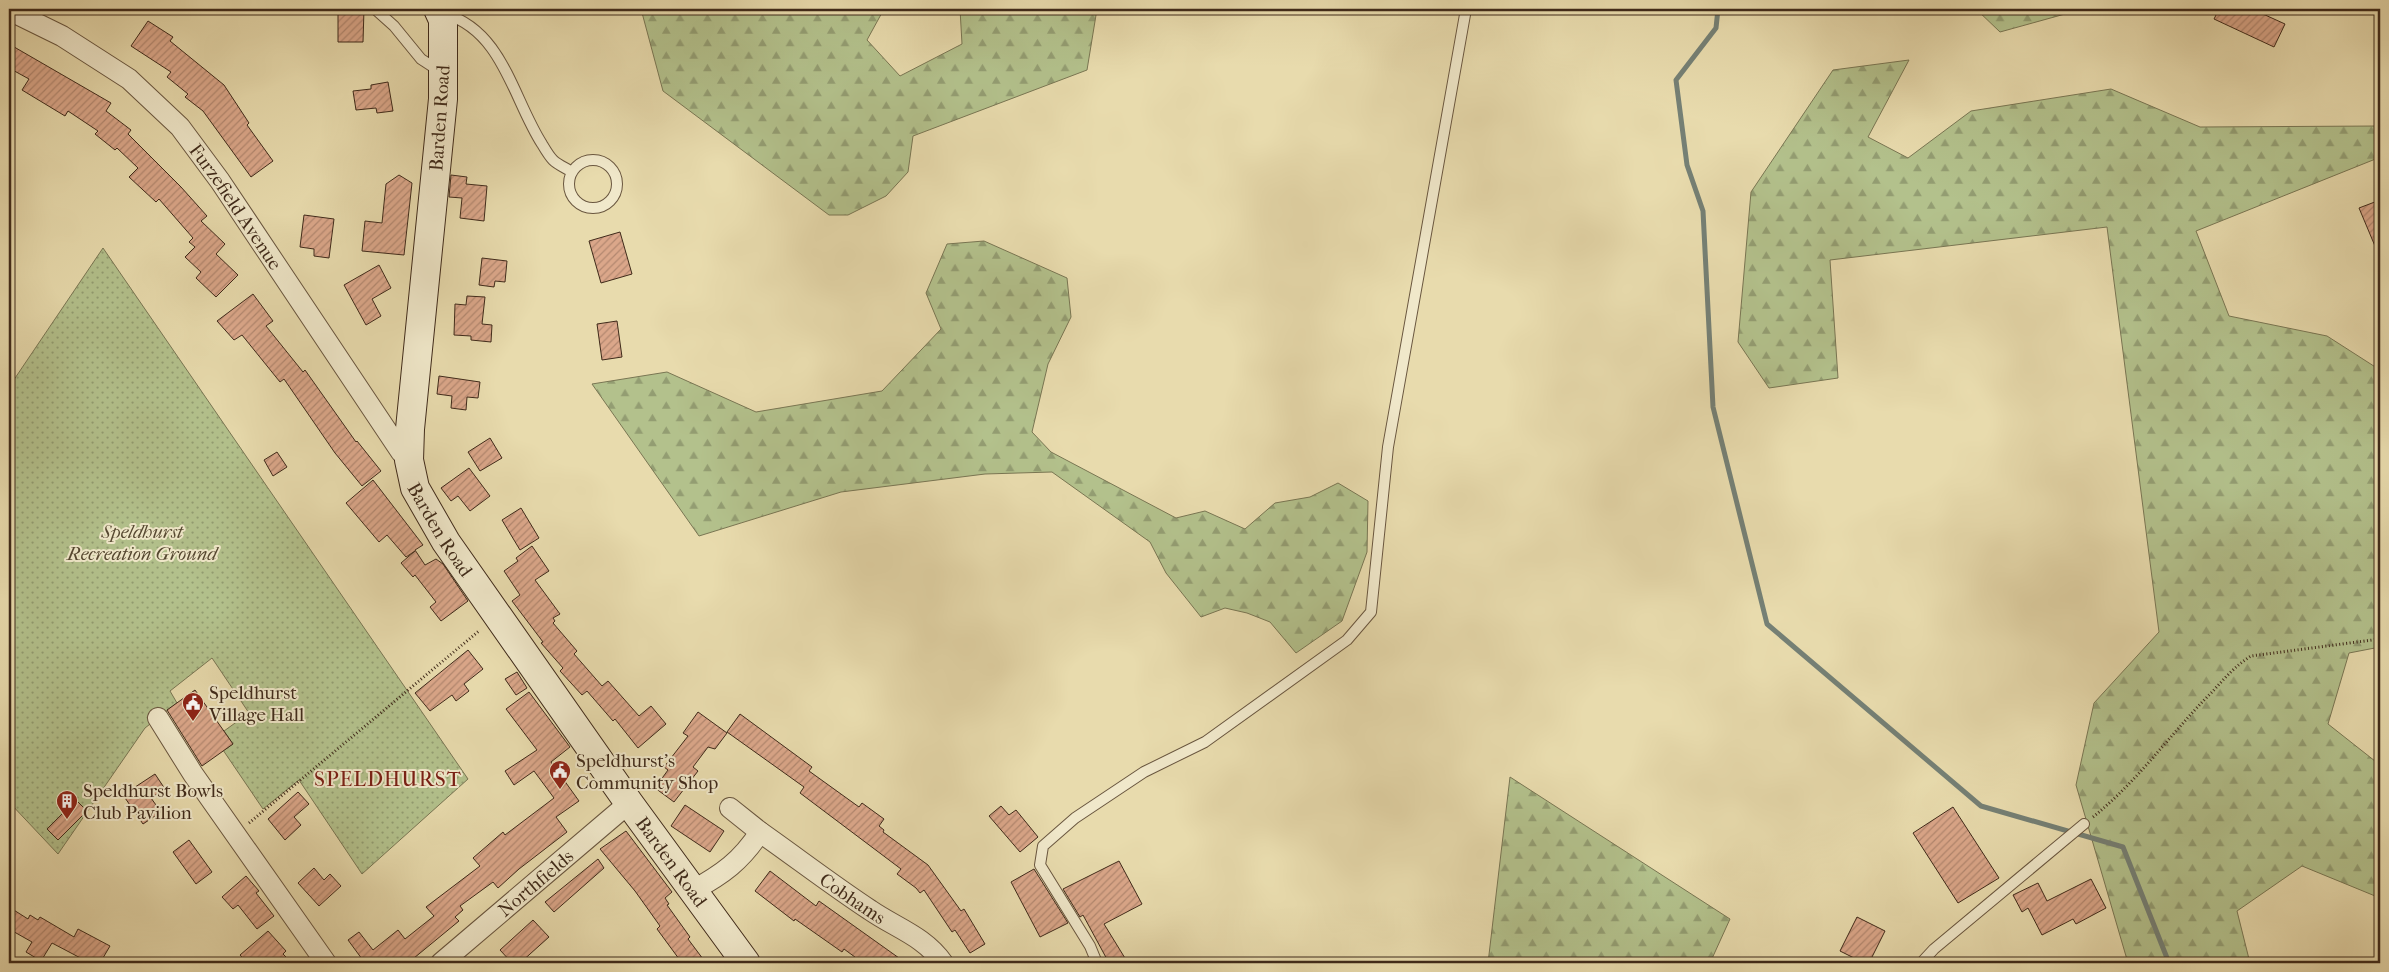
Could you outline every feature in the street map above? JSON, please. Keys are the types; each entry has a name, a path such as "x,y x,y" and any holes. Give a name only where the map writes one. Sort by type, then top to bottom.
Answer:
{"street":[{"name":"Furzefield Avenue","path":"9,10 62,36 128,80 180,127 220,181 395,444 409,460"},
{"name":"Barden Road","path":"438,10 443,20 443,99 410,429 409,460 415,488 446,542 692,891 746,963"},
{"path":"158,718 192,774 326,963"},
{"name":"Northfields","path":"441,963 630,803"},
{"name":"Cobhams","path":"730,808 760,832 871,911 912,933 938,955 943,963"},
{"path":"692,891 722,875 747,852 760,832"}],"lane":[{"path":"375,9 394,26 421,59 442,73"},
{"path":"1098,963 1090,946 1040,865 1044,846 1075,818 1144,772 1205,742 1347,640 1371,612 1388,447 1466,9"},
{"path":"438,10 459,18 473,27 486,40 500,61 532,129 553,161 572,172"},
{"path":"592,160 607,165 612,170 617,185 612,199 598,207 583,206 572,195 570,179 572,172 584,162 592,160"},
{"path":"1921,963 1934,949 2084,824"}],"path":[{"path":"234,833 261,814 498,615"},
{"path":"2084,824 2120,795 2198,706 2240,663 2251,656 2380,639"}],"green space":[{"path":"641,9 884,9 867,40 900,76 962,44 960,9 1097,9 1087,70 913,136 908,172 886,196 848,215 829,215 663,91"},
{"path":"1976,9 2083,9 2000,32"},
{"path":"1909,60 1868,137 1908,158 1971,111 2111,89 2200,127 2378,126 2378,158 2196,231 2229,316 2327,336 2380,370 2380,647 2349,653 2328,724 2380,765 2380,898 2302,866 2237,911 2250,963 2128,963 2076,785 2094,703 2159,632 2107,227 1830,260 1838,378 1769,388 1738,342 1751,192 1833,70"},
{"path":"984,241 1067,278 1071,317 1048,364 1032,432 1051,452 1176,518 1205,511 1245,529 1275,503 1310,497 1338,483 1368,501 1367,552 1342,621 1296,653 1270,622 1247,613 1225,608 1201,617 1166,573 1150,542 1052,472 985,474 841,492 699,536 592,384 667,372 756,412 882,391 941,329 926,293 947,244"},
{"name":"Speldhurst Recreation Ground","path":"103,248 468,779 362,874 299,780 263,809 223,750 233,744 224,731 249,713 212,658 170,691 177,703 145,728 58,854 9,802 9,387"},
{"path":"1510,777 1730,919 1710,963 1488,963"}],"building":[{"path":"338,9 364,9 363,42 338,42"},
{"path":"2219,9 2252,9 2285,24 2274,47 2214,19"},
{"path":"148,21 173,37 170,41 224,85 249,123 247,125 273,161 251,177 203,111 185,97 188,94 167,77 171,72 131,46"},
{"path":"9,44 111,103 106,111 131,130 128,134 207,216 201,221 225,244 216,254 238,275 216,297 196,278 201,272 185,257 195,247 189,242 193,238 159,199 156,202 129,177 138,168 117,148 115,150 95,134 98,131 68,111 65,116 22,90 29,79 9,68"},
{"path":"388,82 393,111 377,113 376,108 356,110 353,91 371,89 371,85"},
{"path":"399,175 412,183 404,255 362,251 365,221 382,223 386,184"},
{"path":"451,175 467,177 466,184 487,186 484,221 460,218 462,198 449,197"},
{"path":"2380,200 2380,258 2359,208"},
{"path":"304,215 334,219 329,258 314,256 314,249 300,247"},
{"path":"620,232 632,274 601,283 589,241"},
{"path":"482,258 507,261 505,282 495,281 494,287 479,285"},
{"path":"379,265 391,288 372,299 381,316 366,325 344,285"},
{"path":"253,294 273,321 266,326 303,372 305,370 356,442 381,471 362,486 335,453 284,379 280,382 242,335 234,340 217,321"},
{"path":"467,296 485,297 482,324 492,325 491,342 471,340 471,336 454,335 455,304 466,305"},
{"path":"617,321 622,357 602,360 597,324"},
{"path":"439,376 480,382 478,398 467,397 466,410 451,408 452,396 437,394"},
{"path":"490,438 502,458 480,471 468,452"},
{"path":"277,452 287,467 273,476 264,460"},
{"path":"469,468 490,496 470,511 458,496 451,501 441,488"},
{"path":"373,480 423,545 415,550 425,565 436,559 443,564 468,601 441,621 430,607 436,602 415,575 413,577 401,563 415,551 406,557 387,535 379,542 346,503"},
{"path":"521,508 539,538 520,550 502,520"},
{"path":"532,546 549,571 535,580 560,614 553,618 555,621 553,623 577,651 574,654 602,686 608,681 639,716 651,706 666,724 638,748 615,719 613,721 587,691 582,695 560,671 563,668 541,643 543,642 512,601 520,595 504,571 518,561 516,558"},
{"path":"468,650 483,669 464,684 469,691 456,701 452,695 430,711 415,693"},
{"path":"517,672 527,688 516,695 505,679"},
{"name":"Speldhurst Village Hall","path":"195,690 233,744 202,766 167,710"},
{"path":"529,692 570,747 551,762 579,801 556,817 567,832 519,869 498,888 493,882 460,906 463,910 455,917 459,921 408,963 357,963 362,959 348,940 359,932 373,950 398,930 405,939 434,916 426,907 480,866 473,858 503,832 505,835 554,798 534,771 514,785 505,771 537,750 506,709"},
{"path":"698,712 727,733 715,749 708,747 693,767 698,771 674,802 655,788 668,770 664,767 688,736 683,733"},
{"path":"740,714 812,767 809,771 859,807 862,803 884,819 879,826 884,830 883,832 928,865 961,911 964,909 985,944 970,953 955,930 952,932 924,890 920,893 897,874 901,869 800,793 804,787 727,732"},
{"path":"155,774 165,789 151,798 161,812 143,824 123,795"},
{"path":"298,792 309,804 294,817 301,825 285,840 268,819"},
{"name":"Speldhurst Bowls Club Pavilion","path":"76,800 87,811 58,840 47,829"},
{"path":"685,805 724,831 710,852 671,826"},
{"path":"1001,806 1009,815 1016,810 1038,837 1020,852 989,816"},
{"path":"1953,807 1999,878 1958,903 1913,833"},
{"path":"626,831 672,892 665,898 669,904 667,905 690,937 688,939 706,963 682,963 657,929 660,926 635,891 600,849"},
{"path":"189,840 212,872 196,884 173,852"},
{"path":"598,859 604,868 554,912 545,902"},
{"path":"1119,861 1142,904 1104,924 1128,963 1109,963 1083,915 1080,917 1063,889"},
{"path":"314,868 324,880 330,874 341,886 319,906 298,883"},
{"path":"1034,869 1068,923 1040,937 1011,882"},
{"path":"770,871 816,906 819,901 906,963 863,963 844,949 842,952 795,919 794,921 755,891"},
{"path":"246,876 259,891 256,893 274,916 257,929 238,905 233,909 222,897"},
{"path":"2091,879 2106,908 2076,924 2073,919 2042,935 2028,908 2022,912 2013,895 2038,883 2047,901"},
{"path":"9,907 28,919 30,915 38,920 40,917 74,937 78,929 110,946 100,963 90,963 52,943 41,961 26,952 32,942 9,929"},
{"path":"1857,917 1885,931 1869,963 1864,963 1840,951"},
{"path":"533,920 549,937 520,963 512,963 500,950"},
{"path":"268,931 286,951 283,954 292,963 247,963 240,955"}],"waterway":[{"path":"1718,9 1716,28 1676,80 1687,165 1703,211 1713,407 1767,624 1981,806 2123,847 2169,963"}],"place":[{"name":"Speldhurst Village Hall","path":"193,722"},
{"name":"Speldhurst's Community Shop","path":"560,790"},
{"name":"Speldhurst Bowls Club Pavilion","path":"67,820"}],"district":[{"name":"SPELDHURST","path":"388,779"}]}
